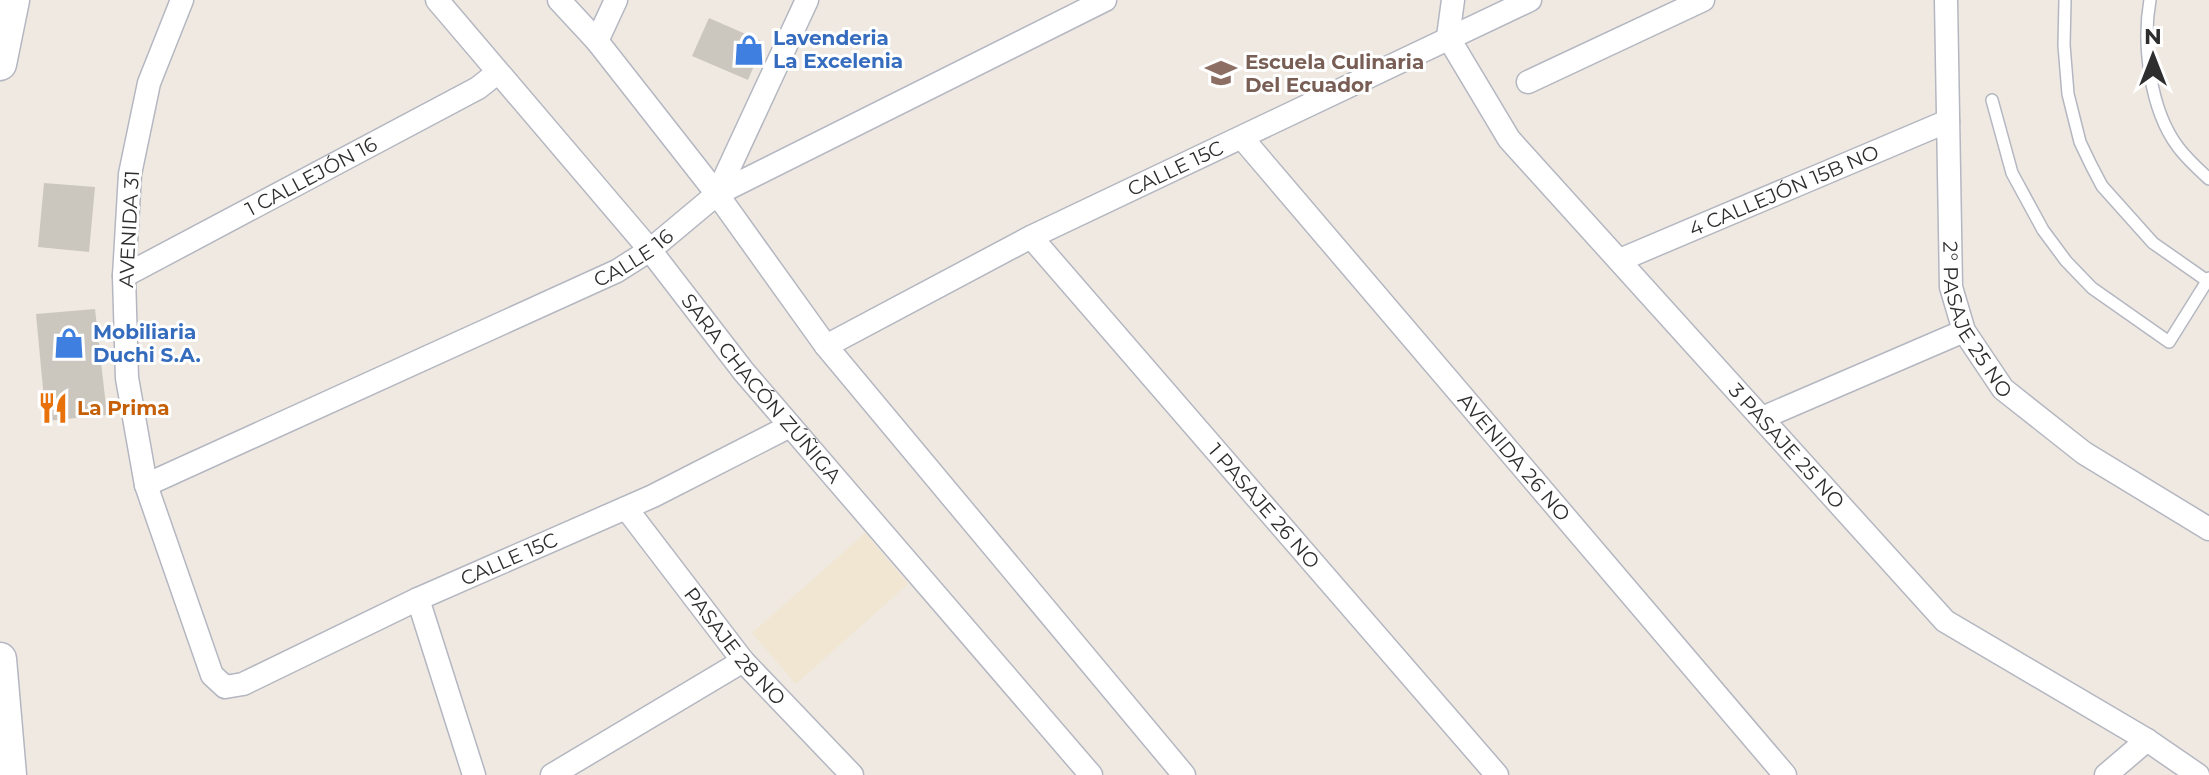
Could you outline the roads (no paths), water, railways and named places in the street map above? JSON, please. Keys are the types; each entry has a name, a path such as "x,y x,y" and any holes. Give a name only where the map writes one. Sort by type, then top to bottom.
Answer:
{"main road":[{"path":"0,64 13,0"},
{"path":"0,659 10,775"}],"street":[{"name":"AVENIDA 31","path":"182,0 149,83 130,174 124,276 127,378 146,485 212,675 225,687"},
{"name":"SARA CHACÓN ZÚÑIGA","path":"437,0 650,250 744,372 1091,775"},
{"path":"559,0 597,41 717,194 826,346 1184,775"},
{"path":"597,41 616,0"},
{"path":"717,194 807,0"},
{"name":"CALLE 16","path":"146,485 617,271 650,250 717,194 1105,0"},
{"path":"1448,37 1453,0"},
{"name":"CALLE 15C","path":"826,346 1031,237 1243,139 1448,37 1530,0"},
{"path":"1528,82 1703,0"},
{"name":"2° PASAJE 25 NO","path":"1946,0 1951,287 1964,331 2003,389 2084,453 2209,529"},
{"name":"3 PASAJE 25 NO","path":"1448,37 1509,139 1945,621 2147,740 2195,774"},
{"name":"1 CALLEJÓN 16","path":"124,276 478,88 497,73"},
{"name":"4 CALLEJÓN 15B NO","path":"1620,260 1948,121"},
{"name":"AVENIDA 26 NO","path":"1243,139 1785,775"},
{"name":"1 PASAJE 26 NO","path":"1031,237 1497,775"},
{"path":"1762,418 1964,331"},
{"name":"CALLE 15C","path":"225,687 243,684 418,599 626,508 790,426"},
{"name":"PASAJE 28 NO","path":"626,508 743,661 852,775"},
{"path":"418,599 474,775"},
{"path":"552,775 743,661"},
{"path":"2106,775 2147,740"}],"lane":[{"path":"1992,100 2012,173 2026,202 2066,261 2092,288 2169,342 2208,279 2153,243 2102,186 2091,165 2080,142 2068,94 2064,45 2065,0"},
{"path":"2150,0 2147,19 2149,65 2163,118 2176,145 2209,179"}],"place":[{"name":"Lavenderia La Excelenia","path":"749,50"},
{"name":"Escuela Culinaria Del Ecuador","path":"1221,73"},
{"name":"Mobiliaria Duchi S.A.","path":"69,343"},
{"name":"La Prima","path":"53,408"}]}
